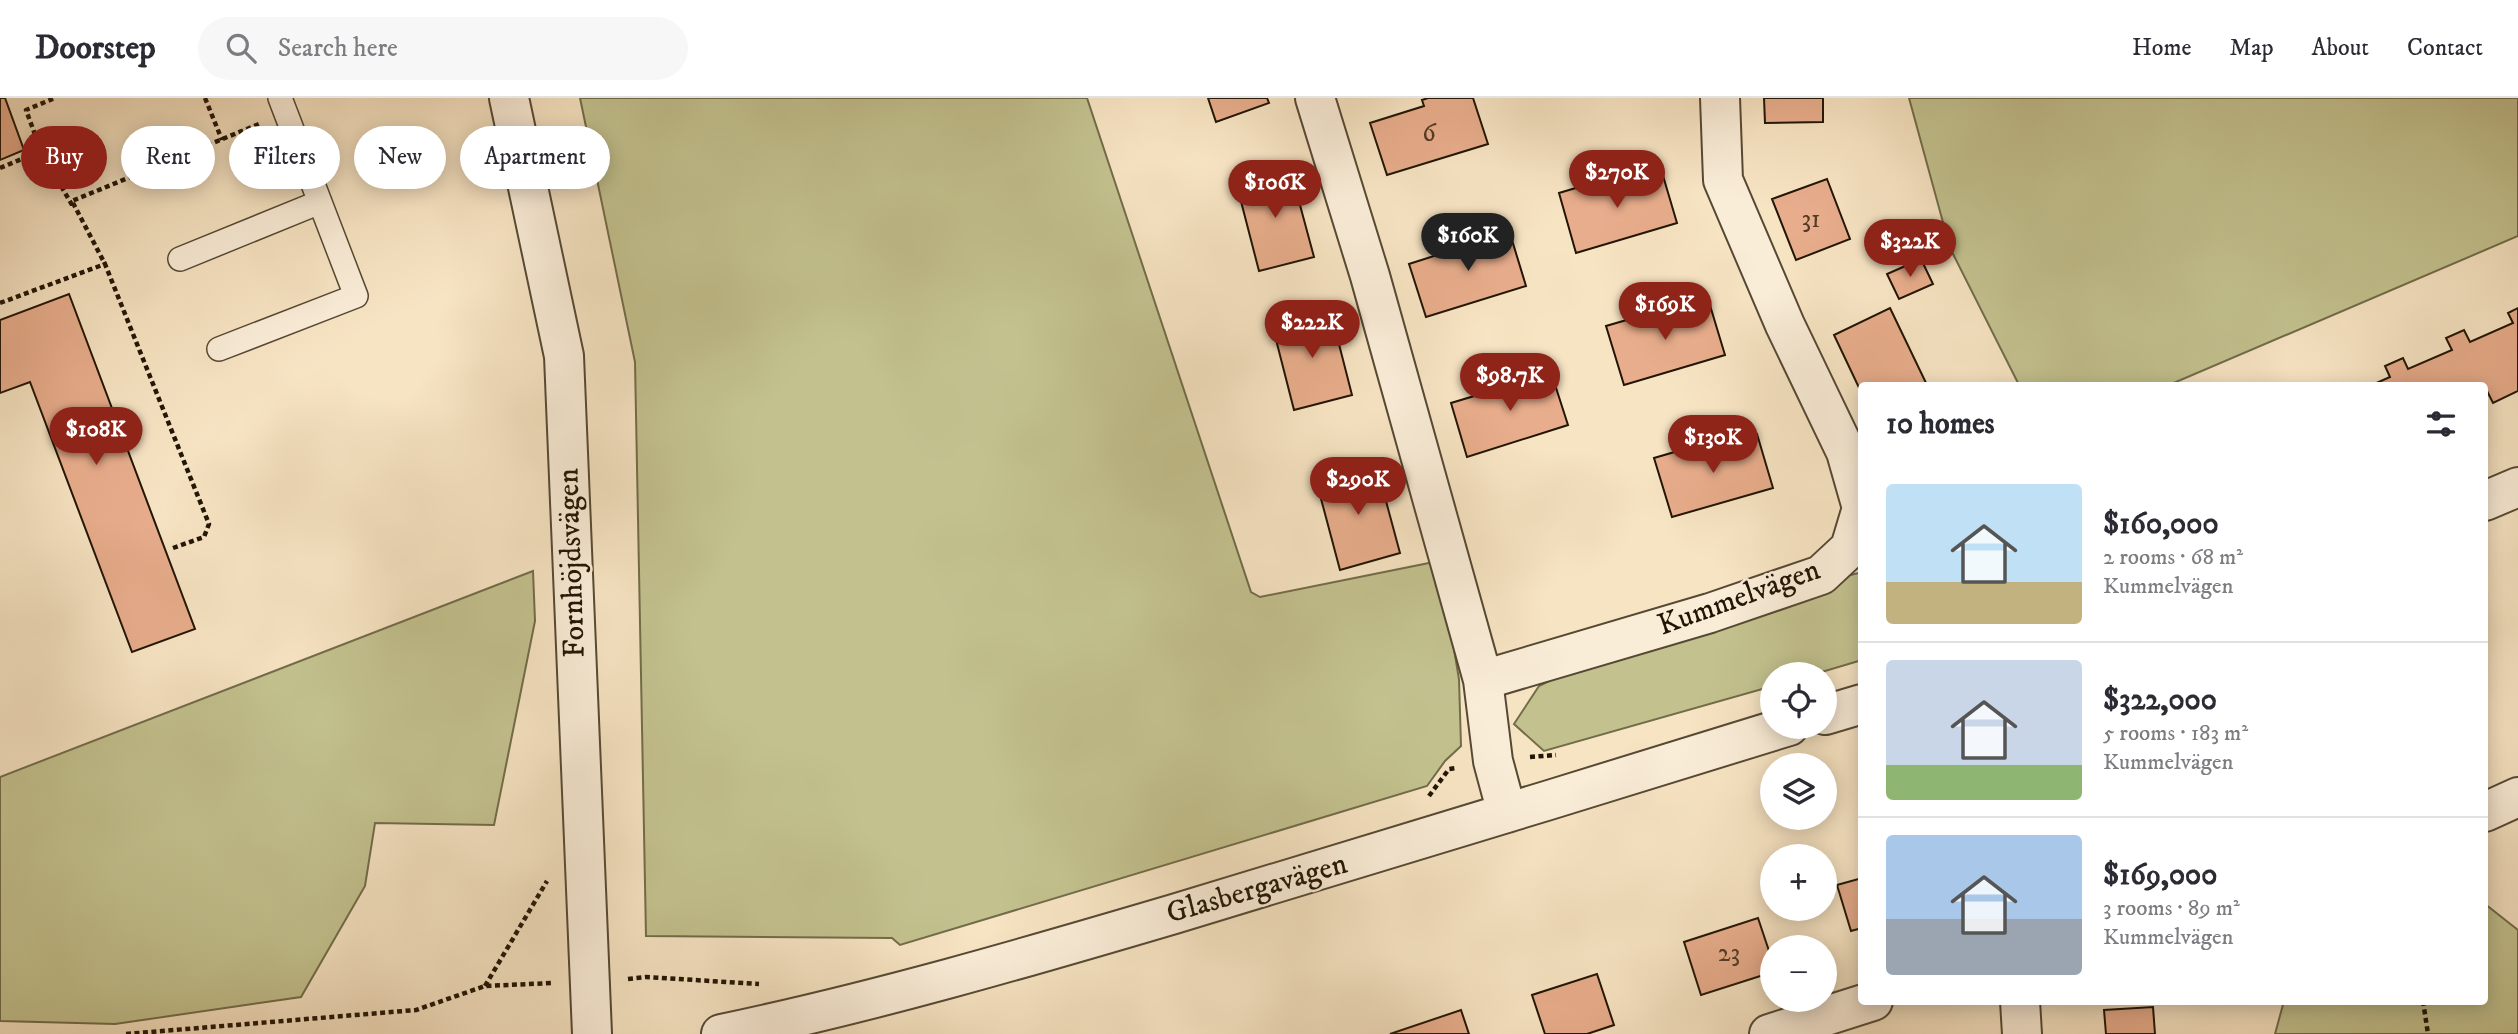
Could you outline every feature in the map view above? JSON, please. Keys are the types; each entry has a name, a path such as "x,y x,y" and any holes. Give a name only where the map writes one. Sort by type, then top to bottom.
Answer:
{"street":[{"name":"Fornhöjdsvägen","path":"509,98 564,356 592,1034"},
{"path":"1315,98 1370,276 1483,680 1493,761 1507,813"},
{"name":"Kummelvägen","path":"1720,98 1723,180 1785,325 1846,452 1858,494"},
{"path":"2488,499 2518,487"},
{"name":"Kummelvägen","path":"1483,680 1710,613 1821,576 1850,548 1858,521"},
{"path":"1837,711 1858,705"},
{"name":"Glasbergavägen","path":"721,1034 788,1020 1039,954 1760,735"},
{"path":"2488,811 2518,797"},
{"path":"1769,1034 1860,1005"},
{"path":"2020,1005 2022,1034"}],"lane":[{"path":"219,349 356,296 283,106"},
{"path":"180,260 320,202"}],"path":[{"path":"32,126 26,110 55,98"},
{"path":"205,98 222,140"},
{"path":"173,548 204,537 209,524 105,264 72,201 222,140 283,106"},
{"path":"0,168 21,159"},
{"path":"63,189 105,264"},
{"path":"0,303 105,264"},
{"path":"1425,802 1449,769 1493,761 1557,755"},
{"path":"126,1034 416,1010 485,986 646,977 766,985"},
{"path":"2424,1005 2428,1034"}],"shaded area":[{"path":"580,98 1087,98 1251,592 1260,597 1439,561 1459,679 1461,746 1445,761 1427,786 900,945 892,938 646,936 635,362 599,189 610,189 610,126 586,126"},
{"path":"1909,98 2518,98 2518,236 2176,382 2017,382 1950,248"},
{"path":"533,571 535,621 494,825 375,823 365,886 301,997 115,1024 0,1021 0,777"},
{"path":"1858,573 1858,661 1837,667 1837,662 1760,662 1760,690 1544,751 1514,724 1539,686 1587,662 1583,647"},
{"path":"2488,906 2518,930 2518,1034 2275,1034 2283,1005 2488,1005"}],"building":[{"path":"0,98 5,98 21,142 21,151 0,160"},
{"path":"1208,98 1267,98 1269,103 1216,122"},
{"path":"1473,98 1488,144 1387,175 1370,123 1424,106 1422,100"},
{"path":"1764,98 1823,98 1823,122 1765,123"},
{"path":"1290,168 1314,257 1259,271 1236,182"},
{"path":"1661,169 1677,223 1576,253 1559,193 1606,179 1608,185"},
{"path":"1827,179 1850,239 1796,260 1772,199"},
{"path":"1508,227 1526,286 1426,317 1409,264 1462,247 1460,242"},
{"path":"1921,259 1933,284 1899,299 1887,274"},
{"path":"69,294 195,629 132,652 30,382 0,393 0,320"},
{"path":"1709,302 1725,355 1624,385 1606,326 1654,312 1655,318"},
{"path":"1890,308 1926,382 1858,382 1858,386 1834,335"},
{"path":"2518,308 2518,391 2493,403 2488,393 2488,382 2379,382 2390,377 2385,366 2403,358 2408,369 2452,350 2446,338 2464,330 2470,342 2513,323 2508,313"},
{"path":"1330,309 1352,395 1294,410 1272,324"},
{"path":"1549,366 1568,425 1467,457 1451,403 1504,387 1502,381"},
{"path":"1757,434 1773,488 1672,517 1654,458 1702,444 1704,450"},
{"path":"1376,464 1400,553 1340,570 1316,480"},
{"path":"1858,879 1858,929 1851,931 1837,885"},
{"path":"1758,918 1764,935 1760,935 1760,976 1701,995 1684,942"},
{"path":"1597,974 1614,1025 1587,1034 1545,1034 1532,995"},
{"path":"2153,1007 2155,1034 2106,1034 2104,1010"},
{"path":"1461,1010 1469,1034 1390,1034"}]}
